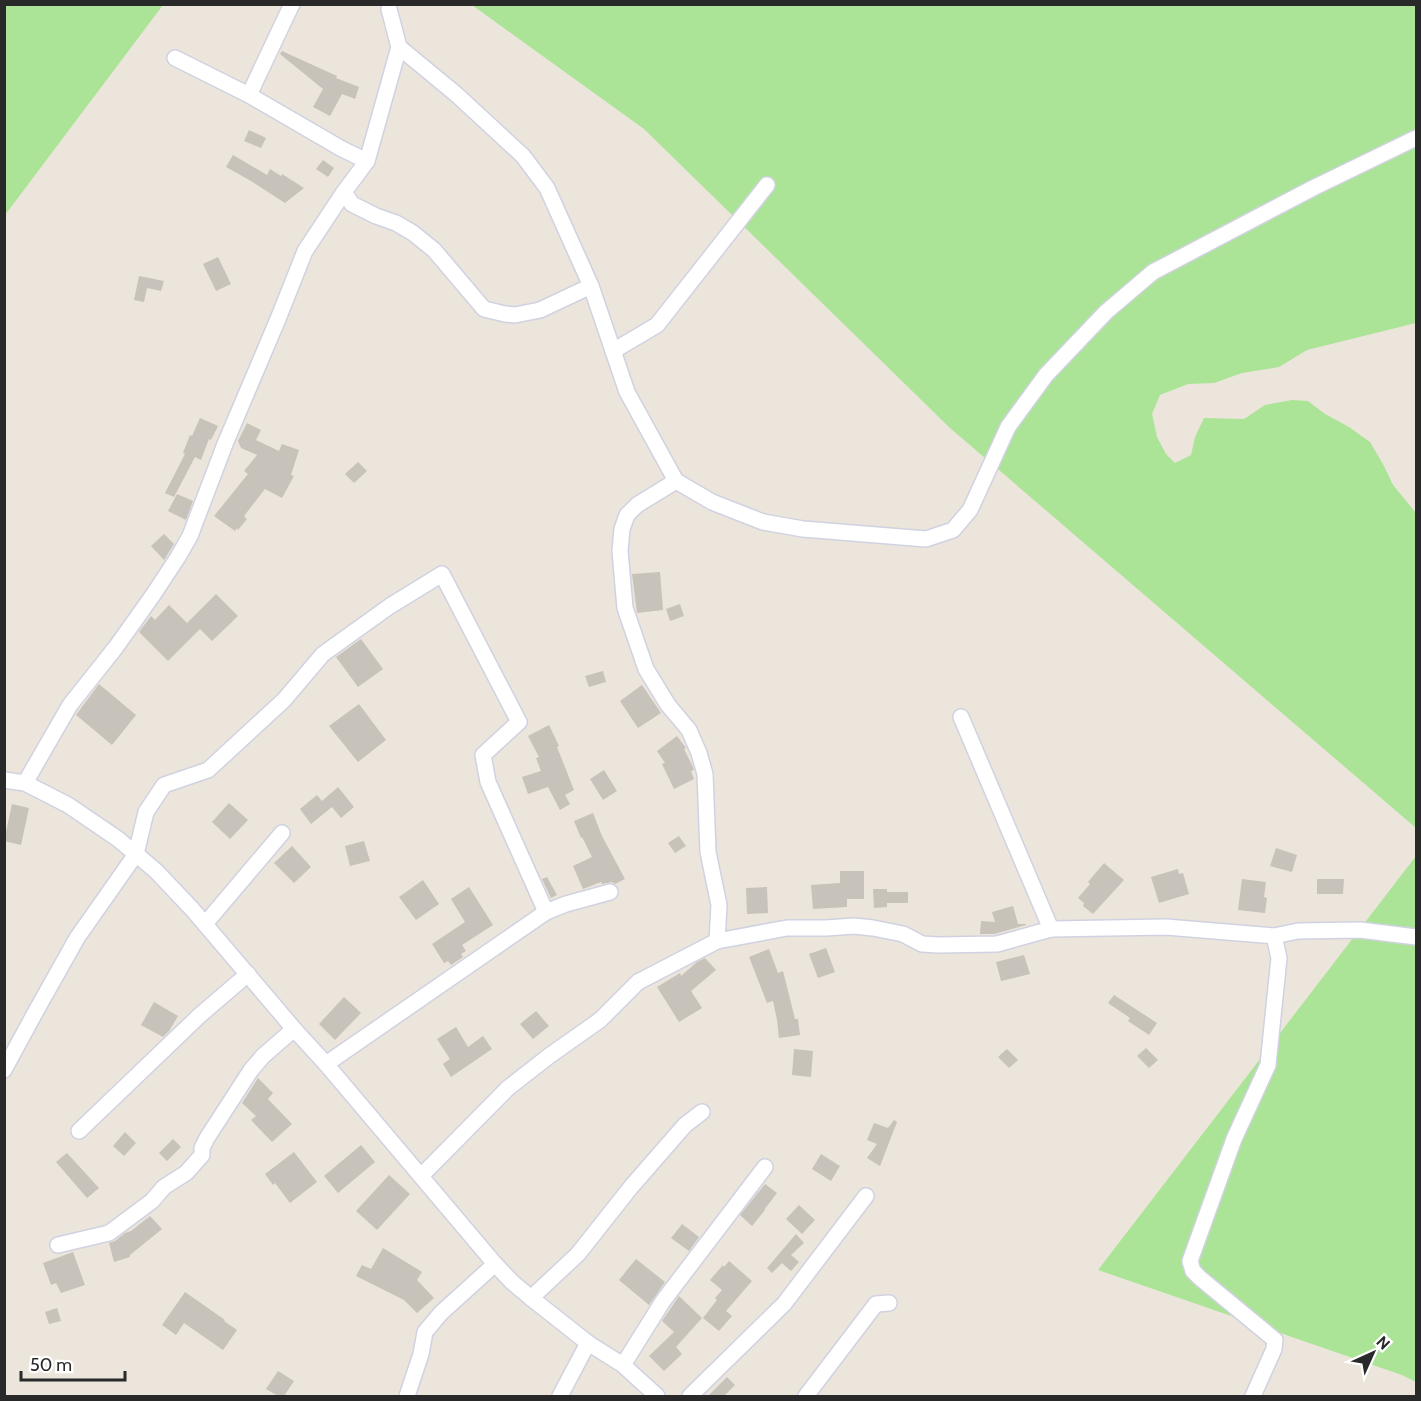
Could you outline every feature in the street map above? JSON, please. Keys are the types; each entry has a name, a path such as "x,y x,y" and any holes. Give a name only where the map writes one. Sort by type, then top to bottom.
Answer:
{"street":[{"path":"249,95 292,4"},
{"path":"25,783 70,705 153,595 190,536 225,444 305,251 367,161 399,46 389,9"},
{"path":"399,46 457,95 523,156 547,188 591,286 627,392 676,481 712,502 763,522 803,529 926,538 952,530 970,510 1008,427 1046,375 1106,312 1153,272 1313,188 1416,138"},
{"path":"175,58 249,95 367,161"},
{"path":"613,351 657,325 768,185"},
{"path":"344,192 352,204 396,223 434,250 484,309 515,315 540,310 591,286"},
{"path":"676,481 637,505 627,515 622,529 620,551 626,608 646,669 668,705 689,730 705,774 708,852 719,905 717,941"},
{"path":"4,1071 77,938 136,854 146,812 164,784 208,770 284,700 323,654 390,606 442,574 519,722 483,755 488,782 546,912"},
{"path":"961,717 1051,929"},
{"path":"4,780 25,783 68,805 118,840 156,871 205,924 512,1282 588,1343 623,1365 657,1396"},
{"path":"205,924 282,832"},
{"path":"326,1064 546,912 610,892"},
{"path":"421,1176 508,1088 600,1020 638,982 717,941 788,928 854,926 903,934 922,944 938,945 996,944 1051,929 1167,927 1274,936 1298,931 1360,930 1416,937"},
{"path":"1253,1396 1274,1349 1275,1340 1200,1278 1193,1271 1190,1261 1234,1139 1268,1065 1279,958 1274,936"},
{"path":"79,1131 199,1016 248,974"},
{"path":"58,1245 109,1233 152,1201 164,1187 186,1173 202,1155 202,1148 207,1138 252,1070 263,1056 294,1029"},
{"path":"531,1298 578,1254 631,1187 685,1125 702,1113"},
{"path":"623,1365 663,1301 765,1167"},
{"path":"690,1396 784,1304 866,1196"},
{"path":"407,1396 426,1332 441,1313 495,1264"},
{"path":"806,1396 876,1304 889,1303"},
{"path":"560,1396 588,1343"}],"green space":[{"path":"4,5 163,5 5,215"},
{"path":"472,5 1416,5 1416,323 1307,350 1279,367 1242,373 1214,383 1188,384 1160,395 1152,414 1157,437 1166,454 1175,463 1191,455 1195,437 1204,418 1244,419 1265,405 1292,400 1308,401 1370,442 1393,485 1416,513 1416,828 950,428 644,129"},
{"path":"1416,856 1416,1382 1402,1375 1098,1270"}],"building":[{"path":"282,51 359,87 355,99 342,94 330,116 313,107 323,89 280,54"},
{"path":"249,130 266,138 261,148 244,141"},
{"path":"233,155 267,175 270,169 304,188 285,203 226,167"},
{"path":"323,160 334,168 328,177 316,169"},
{"path":"218,257 231,284 216,291 203,264"},
{"path":"139,276 164,281 161,291 147,288 144,302 134,300"},
{"path":"200,418 218,426 211,440 209,439 201,460 195,457 174,497 165,493 185,454 183,453 190,435 192,436"},
{"path":"247,423 261,430 256,440 279,451 282,444 299,450 291,475 294,476 282,498 265,489 244,516 247,519 235,531 214,516 248,474 244,471 257,455 241,448 238,441"},
{"path":"358,462 367,471 354,483 345,474"},
{"path":"177,494 193,501 186,520 168,511"},
{"path":"164,534 174,544 164,560 151,546"},
{"path":"660,572 663,610 637,613 632,574"},
{"path":"216,594 238,616 212,641 200,629 168,661 139,632 151,616 155,620 169,605 187,623"},
{"path":"680,604 684,616 670,621 666,609"},
{"path":"361,639 383,669 358,687 336,657"},
{"path":"603,671 606,682 589,687 585,676"},
{"path":"99,684 136,715 112,745 76,715"},
{"path":"642,685 661,713 638,728 620,701"},
{"path":"359,704 386,740 358,762 329,726"},
{"path":"549,725 574,790 565,795 570,804 560,810 548,787 528,794 522,777 541,771 536,758 539,757 528,736"},
{"path":"677,736 686,748 684,749 694,770 691,771 694,779 674,789 662,764 665,763 657,751"},
{"path":"604,770 617,791 603,800 590,779"},
{"path":"338,787 354,807 341,818 332,807 311,824 300,809 317,795 322,801"},
{"path":"229,803 248,820 230,839 212,822"},
{"path":"12,804 29,808 21,845 4,841"},
{"path":"593,813 602,836 625,879 615,884 612,882 602,884 601,882 583,889 573,866 592,857 574,821"},
{"path":"679,836 686,846 675,853 668,843"},
{"path":"364,841 370,861 350,866 345,846"},
{"path":"292,846 311,867 294,883 274,863"},
{"path":"1276,848 1297,855 1292,872 1270,866"},
{"path":"1104,863 1124,880 1093,914 1083,906 1084,903 1078,898"},
{"path":"1178,869 1179,874 1183,873 1189,894 1159,903 1151,877"},
{"path":"840,871 864,871 864,899 847,899 847,907 813,909 811,885 840,883"},
{"path":"547,877 557,895 551,898 542,879"},
{"path":"1242,879 1266,882 1265,913 1238,910"},
{"path":"1317,879 1344,879 1343,894 1317,894"},
{"path":"423,880 439,904 416,920 399,897"},
{"path":"469,887 493,925 462,945 466,951 461,954 463,957 451,965 448,961 444,963 432,944 465,922 451,899"},
{"path":"767,887 768,913 747,914 746,888"},
{"path":"873,889 908,892 908,903 887,903 887,907 874,908"},
{"path":"1013,906 1018,924 1026,925 994,934 980,934 981,921 995,922 992,912"},
{"path":"826,948 835,972 818,978 809,954"},
{"path":"769,949 778,973 783,971 795,1019 798,1019 800,1035 779,1038 773,1001 767,1003 749,957"},
{"path":"1024,955 1030,974 1001,981 996,962"},
{"path":"705,958 716,970 691,991 702,1008 679,1022 657,987 680,973 681,976"},
{"path":"1114,995 1157,1023 1149,1035 1128,1021 1130,1018 1108,1003"},
{"path":"344,997 361,1013 335,1040 319,1024"},
{"path":"154,1002 178,1016 163,1037 141,1025"},
{"path":"536,1011 549,1026 533,1039 520,1024"},
{"path":"456,1027 468,1047 483,1036 492,1049 451,1077 443,1064 450,1059 437,1039"},
{"path":"1146,1048 1158,1060 1149,1068 1137,1056"},
{"path":"794,1049 813,1051 811,1077 792,1075"},
{"path":"1007,1049 1018,1060 1009,1068 998,1057"},
{"path":"258,1078 273,1093 268,1099 292,1124 272,1142 251,1120 256,1116 242,1103"},
{"path":"894,1120 897,1122 880,1166 867,1158 877,1144 867,1140 874,1123 888,1128"},
{"path":"125,1132 136,1143 124,1156 113,1146"},
{"path":"173,1139 181,1147 167,1161 159,1153"},
{"path":"361,1145 375,1162 338,1193 324,1176"},
{"path":"294,1152 317,1182 290,1203 265,1174"},
{"path":"67,1153 99,1188 87,1198 56,1162"},
{"path":"821,1154 840,1166 831,1181 812,1169"},
{"path":"389,1175 410,1194 377,1230 356,1211"},
{"path":"765,1184 777,1193 752,1226 740,1215"},
{"path":"799,1205 815,1220 802,1234 786,1219"},
{"path":"150,1216 162,1229 130,1257 114,1262 109,1243 131,1231"},
{"path":"682,1224 699,1237 689,1251 671,1238"},
{"path":"796,1234 804,1243 791,1255 799,1262 791,1271 782,1263 772,1273 767,1268"},
{"path":"383,1248 422,1272 417,1280 434,1298 417,1313 404,1300 356,1276 362,1265 371,1269"},
{"path":"73,1252 85,1285 61,1293 56,1283 51,1285 43,1263"},
{"path":"636,1259 665,1282 649,1305 619,1280"},
{"path":"729,1261 752,1281 726,1311 732,1316 719,1331 703,1318 722,1290 710,1280"},
{"path":"185,1292 237,1330 223,1350 184,1323 176,1335 162,1325"},
{"path":"679,1296 702,1318 676,1347 682,1354 664,1371 649,1356 674,1332 662,1321"},
{"path":"57,1308 61,1321 49,1324 45,1312"},
{"path":"278,1371 294,1381 284,1396 278,1396 266,1389"},
{"path":"727,1377 735,1385 724,1396 708,1396"}]}
